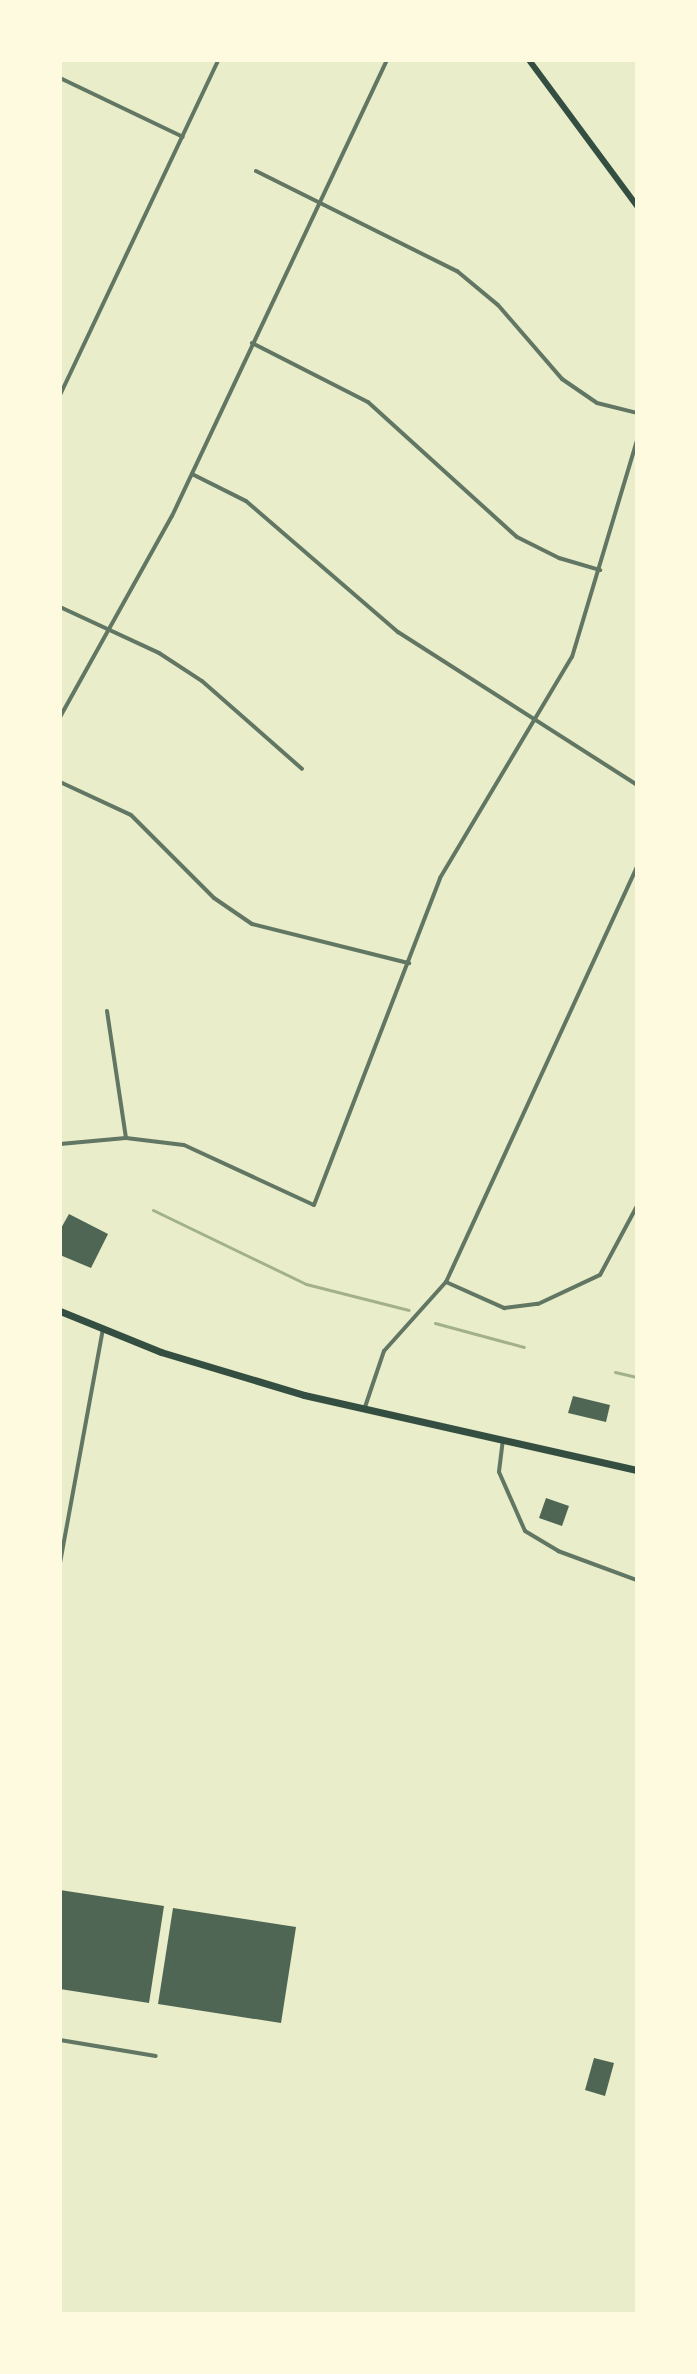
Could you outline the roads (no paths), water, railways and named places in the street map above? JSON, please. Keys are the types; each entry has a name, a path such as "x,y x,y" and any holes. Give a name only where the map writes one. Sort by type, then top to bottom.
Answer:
{"main road":[{"path":"529,60 637,206"},
{"path":"60,1311 212,1369 365,1410 637,1470"}],"street":[{"path":"60,395 218,60"},
{"path":"60,717 112,632 387,60"},
{"path":"60,78 183,137"},
{"path":"256,171 457,271 498,305 562,379 597,403 637,413"},
{"path":"251,342 368,402 517,537 559,558 600,570"},
{"path":"60,1144 126,1138 153,1139 214,1156 314,1205 448,864 535,724 572,657 637,440"},
{"path":"191,473 246,501 398,632 535,724 637,785"},
{"path":"60,607 202,681 302,769"},
{"path":"60,782 131,815 214,898 252,924 409,963"},
{"path":"365,1410 384,1351 446,1282 637,867"},
{"path":"107,1011 126,1138"},
{"path":"446,1282 504,1308 538,1304 600,1275 637,1206"},
{"path":"60,1563 103,1329"},
{"path":"503,1439 499,1472 525,1531 550,1547 637,1580"},
{"path":"60,2040 156,2056"}],"waterway":[{"path":"153,1210 306,1284 409,1310"},
{"path":"435,1323 524,1347"},
{"path":"615,1372 637,1377"}]}
